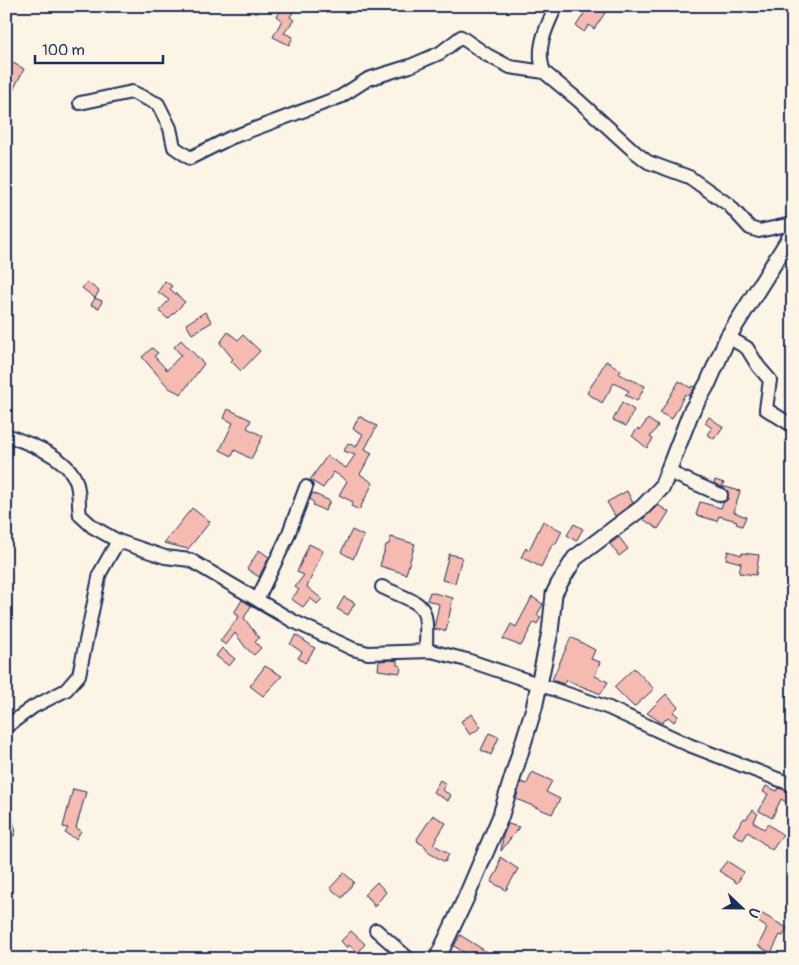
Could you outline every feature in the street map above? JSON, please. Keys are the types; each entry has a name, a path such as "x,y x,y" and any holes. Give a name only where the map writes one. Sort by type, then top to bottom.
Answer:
{"main road":[{"path":"437,959 469,893 500,818 540,683 554,594 564,573 574,558 644,507 658,493 669,472 691,412 708,383 728,336 793,233"}],"street":[{"path":"556,6 541,43 540,61 544,72 648,162 689,177 729,205 750,228 759,231 787,225 793,227"},
{"path":"80,103 132,92 158,104 170,128 174,147 190,158 239,135 340,97 368,79 410,66 440,52 461,36 487,55 510,67 544,72"},
{"path":"728,336 747,348 758,366 770,380 766,409 793,426"},
{"path":"6,435 56,458 68,468 76,480 82,518 93,528 118,541 165,557 190,560 258,598 293,621 353,649 374,653 426,650 442,652 522,680 540,683 609,708 690,745 793,786"},
{"path":"669,472 721,496"},
{"path":"258,598 287,538 306,487"},
{"path":"6,727 26,711 66,690 79,675 100,573 118,541"},
{"path":"382,587 419,604 424,609 426,616 426,650"},
{"path":"376,930 409,959"}],"building":[{"path":"285,6 297,6 290,17 294,20 284,33 293,37 289,45 273,37 282,20 277,16"},
{"path":"589,6 595,6 605,13 594,29 589,25 584,32 576,26"},
{"path":"6,59 24,69 12,92 6,89"},
{"path":"165,281 172,286 170,289 185,302 168,319 159,311 169,300 158,292"},
{"path":"87,282 99,291 95,298 82,288"},
{"path":"95,298 102,301 99,308 91,305"},
{"path":"205,312 212,322 192,334 186,324"},
{"path":"228,332 238,340 243,335 260,351 241,371 231,361 233,359 220,343"},
{"path":"181,340 204,364 181,394 169,388 142,357 152,348 158,353 154,356 167,370 181,355 174,347"},
{"path":"606,361 621,370 619,374 645,386 637,401 625,395 629,391 614,383 602,403 587,393"},
{"path":"679,381 691,388 692,386 695,387 689,396 685,394 672,419 660,413"},
{"path":"622,402 634,410 626,426 613,420"},
{"path":"228,409 251,420 247,428 263,436 251,459 235,450 232,456 220,450 233,423 224,418"},
{"path":"359,416 377,426 365,449 372,453 360,474 373,483 359,510 351,506 353,502 339,495 347,481 334,472 323,488 310,480 327,456 346,468 355,455 344,451 348,443 356,447 363,434 353,429"},
{"path":"709,417 723,427 714,439 707,434 712,428 705,423"},
{"path":"648,419 658,426 650,437 653,439 647,448 632,436 638,428 640,430"},
{"path":"715,480 724,483 722,486 740,491 734,512 746,517 742,526 736,524 737,521 719,516 717,521 696,515 700,502 721,508 728,499 728,491 714,483"},
{"path":"627,491 633,503 615,516 607,502"},
{"path":"312,493 330,501 325,511 313,505 314,503 310,499"},
{"path":"658,505 669,512 658,529 643,519"},
{"path":"192,508 210,522 188,549 164,543"},
{"path":"543,521 562,531 555,545 553,543 541,567 521,557 526,548 529,550"},
{"path":"574,524 583,529 576,541 567,535"},
{"path":"352,530 364,536 353,559 341,552"},
{"path":"391,537 415,544 406,574 380,566 386,545 389,544"},
{"path":"619,537 628,549 619,556 610,544"},
{"path":"309,544 323,551 307,587 322,599 317,604 310,598 303,607 291,599 299,590 295,587 304,575 297,572"},
{"path":"259,550 269,557 259,577 247,569"},
{"path":"728,551 742,555 742,553 759,555 756,575 739,573 741,563 726,559"},
{"path":"449,554 462,557 455,583 442,580"},
{"path":"430,592 453,598 446,631 434,629 439,604 427,600"},
{"path":"344,597 355,603 348,615 337,609"},
{"path":"532,597 543,604 537,615 541,617 537,624 534,622 521,646 503,639 511,624 516,627"},
{"path":"242,600 277,621 251,606 244,618 259,638 255,642 261,648 254,655 235,633 226,645 220,641 239,616 234,613"},
{"path":"296,635 315,648 305,663 298,658 302,652 290,644"},
{"path":"571,637 595,650 591,659 600,662 595,676 608,682 601,694 566,680 564,684 552,680"},
{"path":"222,648 235,659 229,666 216,656"},
{"path":"379,661 397,661 397,665 401,666 400,673 378,670"},
{"path":"265,666 282,676 263,696 250,686"},
{"path":"634,668 654,689 634,707 614,687"},
{"path":"666,694 678,707 673,712 678,716 674,722 668,717 662,723 647,713"},
{"path":"472,714 481,727 470,735 461,721"},
{"path":"489,733 499,737 491,755 481,750"},
{"path":"532,772 552,781 546,792 560,799 552,814 516,799 521,782 527,784"},
{"path":"440,780 446,784 442,790 451,795 448,801 433,792"},
{"path":"766,786 777,791 779,788 793,793 793,806 781,799 772,818 759,811 768,794 763,792"},
{"path":"73,789 86,792 76,828 81,831 76,839 65,833 68,828 63,827"},
{"path":"753,810 758,814 753,822 764,829 768,824 783,835 772,850 748,832 743,840 733,834 744,818 746,819"},
{"path":"433,815 446,823 433,844 449,854 445,862 429,853 425,846 418,842 417,839"},
{"path":"508,824 519,827 501,851 503,836"},
{"path":"500,857 518,869 506,890 491,882 498,870"},
{"path":"727,861 744,872 737,883 719,871"},
{"path":"344,873 354,882 342,898 330,888"},
{"path":"377,882 386,892 374,907 371,900 364,895"},
{"path":"757,911 787,928 783,936 780,935 771,953 758,946 767,928 753,918"},
{"path":"351,931 365,944 358,953 349,945 347,948 341,941"},
{"path":"460,935 487,952 483,959 466,959 468,955 454,946"}]}
